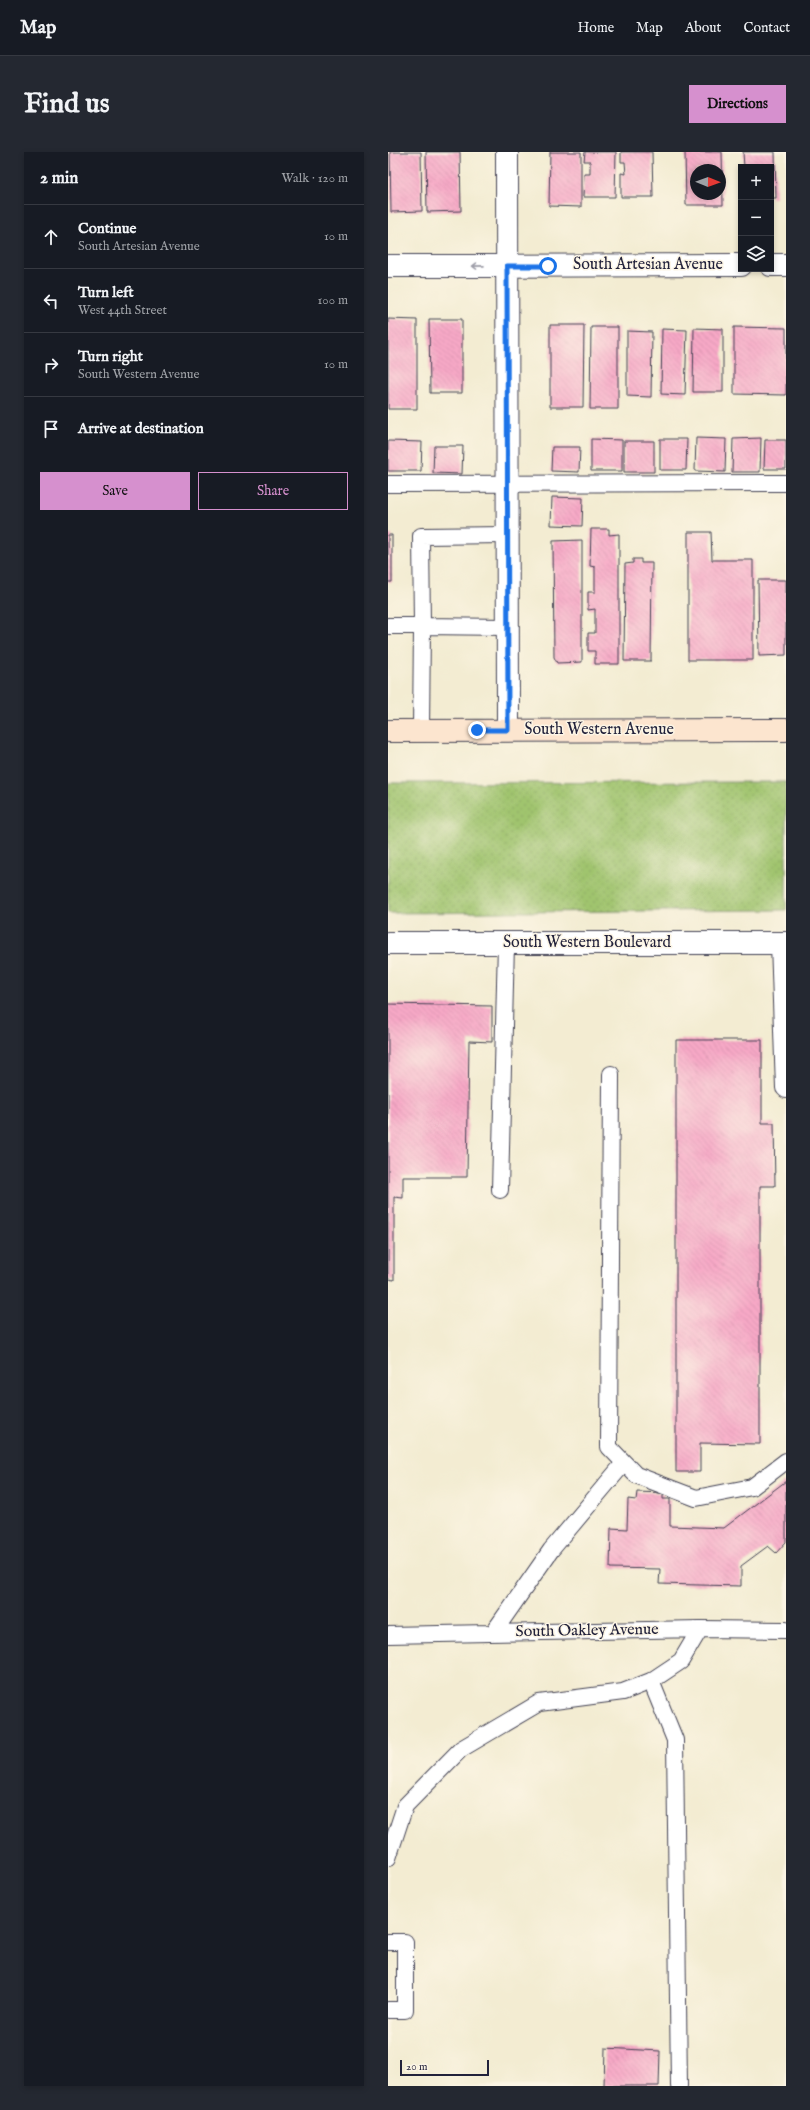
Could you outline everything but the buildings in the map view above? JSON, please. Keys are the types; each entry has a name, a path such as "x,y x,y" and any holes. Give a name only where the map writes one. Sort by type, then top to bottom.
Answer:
{"main road":[{"name":"South Western Avenue","path":"388,731 786,730"}],"street":[{"path":"507,152 508,730"},
{"name":"South Artesian Avenue","path":"388,266 738,265"},
{"path":"774,265 786,265"},
{"name":"South Western Boulevard","path":"388,943 783,943"}],"lane":[{"path":"388,484 786,483"},
{"path":"421,731 421,536 508,535"},
{"path":"388,626 508,627"},
{"path":"500,1190 506,943"},
{"path":"783,943 784,1088 786,1090"},
{"path":"611,1074 609,1447 636,1475 696,1498 752,1486 786,1461"},
{"path":"493,1633 551,1550 624,1463"},
{"path":"388,1858 406,1806 461,1749 539,1703 623,1692 651,1681 681,1661 700,1629"},
{"name":"South Oakley Avenue","path":"388,1635 700,1629 786,1630"},
{"path":"651,1681 675,1740 679,2086"},
{"path":"388,1942 405,1942 405,2010 388,2010"}],"green space":[{"path":"786,782 786,910 388,913 388,783"}],"route":[{"path":"477,730 508,730 507,266 548,266"}]}
